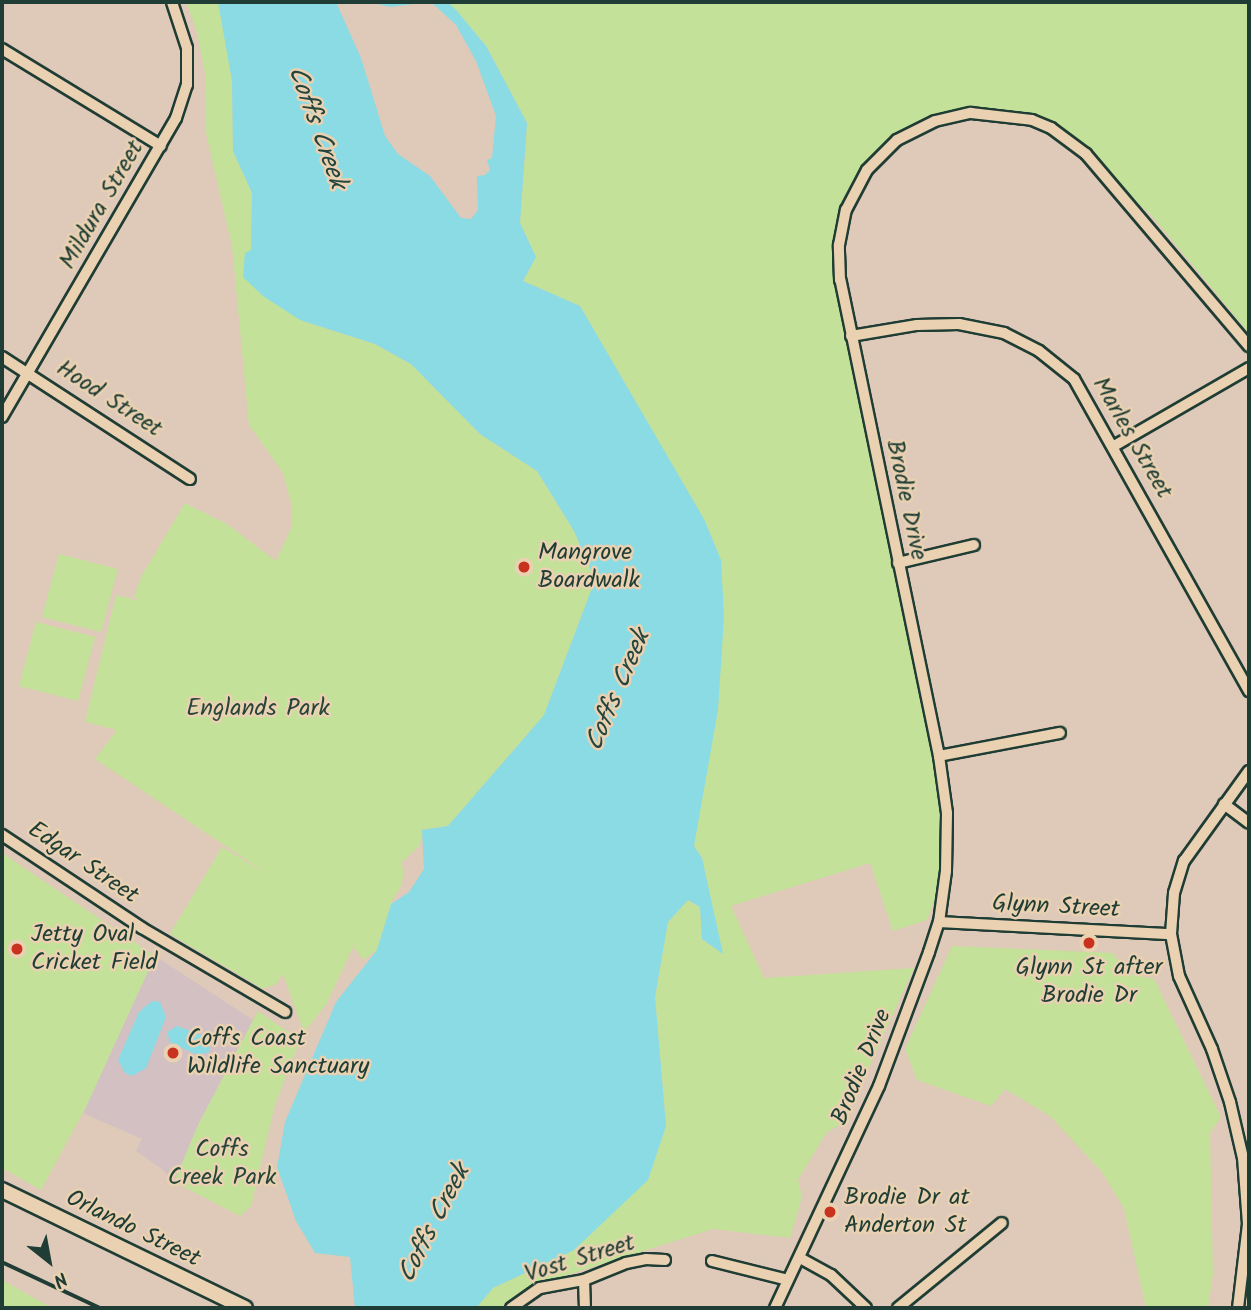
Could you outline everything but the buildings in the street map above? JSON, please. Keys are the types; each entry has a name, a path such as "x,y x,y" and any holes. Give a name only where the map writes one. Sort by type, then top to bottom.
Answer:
{"street":[{"name":"Mildura Street","path":"2,417 176,118 187,85 187,48 172,2"},
{"path":"2,49 161,146"},
{"name":"Brodie Drive","path":"775,1308 879,1086 939,922 948,844 939,756 840,280 839,245 846,210 867,170 897,141 935,121 984,113 1032,120 1058,132 1086,154 1249,346"},
{"name":"Marles Street","path":"851,337 916,325 959,324 1004,333 1039,351 1074,379 1114,446 1249,691"},
{"name":"Hood Street","path":"2,357 29,372 190,480"},
{"path":"1114,446 1249,368"},
{"path":"898,563 974,544"},
{"path":"939,756 1060,733"},
{"path":"1238,1308 1248,1224 1243,1158 1221,1074 1179,976 1171,934 1174,893 1184,861 1249,771"},
{"path":"1224,804 1249,823"},
{"name":"Edgar Street","path":"2,835 142,928 285,1012"},
{"name":"Glynn Street","path":"939,922 1171,934"},
{"name":"Orlando Street","path":"2,1190 245,1308"},
{"path":"898,1308 1002,1223"},
{"path":"800,1258 831,1275 866,1308"},
{"name":"Vost Street","path":"511,1308 540,1288 584,1280 626,1263 646,1259 666,1260"},
{"path":"712,1261 788,1280"},
{"path":"584,1280 586,1308"}],"shaded area":[{"name":"Coffs Coast Wildlife Sanctuary","path":"155,956 253,1020 199,1123 174,1182 162,1169 136,1151 142,1139 83,1113"}],"green space":[{"name":"Englands Park","path":"186,2 219,4 232,81 233,151 252,193 251,250 300,320 375,344 411,364 480,434 537,471 574,531 595,580 544,715 448,826 422,830 420,845 401,863 404,872 401,886 392,901 377,950 364,960 354,948 355,943 326,1005 304,1032 283,974 276,984 263,989 170,934 222,847 269,875 95,759 117,730 85,722 116,595 141,601 134,597 141,577 185,503 227,524 276,561 292,526 291,503 283,473 249,425 232,246 206,133 205,73 196,28"},
{"path":"448,2 1249,2 1249,333 1152,216 1051,128 997,114 935,121 897,140 867,170 846,210 840,280 939,756 946,871 927,920 893,931 870,863 731,906 764,978 914,968 844,1122 826,1133 798,1180 802,1197 790,1238 713,1229 526,1288 507,1308 476,1308 493,1288 574,1250 666,1126 655,997 668,922 688,900 700,907 702,939 722,953 702,858 694,846 704,779 704,520 580,306 523,281 536,257 520,223 527,123 486,46"},
{"path":"59,554 118,569 101,632 42,617"},
{"path":"36,622 95,637 78,701 19,686"},
{"path":"2,853 155,956 86,1107 41,1190 2,1168"},
{"path":"952,946 1113,953 1128,974 1154,979 1221,1117 1210,1133 1213,1274 1208,1308 1146,1308 1124,1209 1103,1173 1050,1116 1005,1089 991,1106 917,1080 905,1049"},
{"name":"Coffs Creek Park","path":"258,1011 300,1040 275,1105 251,1206 240,1216 174,1182 199,1123"},
{"path":"2,1280 52,1308 2,1308"}],"water":[{"name":"Coffs Creek","path":"218,2 336,2 361,58 385,136 398,154 430,176 461,218 471,219 478,210 477,176 485,175 490,170 487,160 492,158 496,116 476,61 456,25 431,2 448,2 457,11 486,46 527,123 520,223 536,257 523,281 580,306 704,519 721,560 724,617 718,710 694,846 702,858 723,954 702,939 700,907 688,900 668,922 655,997 666,1126 648,1180 574,1250 493,1288 476,1308 355,1308 350,1257 315,1253 296,1221 277,1167 285,1122 336,1002 377,950 391,904 409,892 424,869 422,830 448,826 544,715 595,580 574,531 537,471 480,434 411,364 375,344 300,320 263,296 243,277 245,253 251,250 252,193 233,151 232,81"},
{"path":"369,2 431,2 390,7"},
{"path":"152,1001 160,1002 166,1017 146,1068 132,1076 125,1073 118,1060 139,1012"},
{"path":"177,1026 201,1035 209,1043 210,1052 197,1055 170,1042 167,1032"}],"railway":[{"path":"2,1262 100,1308"}],"place":[{"name":"Mangrove Boardwalk","path":"524,567"},
{"name":"Glynn St after Brodie Dr","path":"1089,943"},
{"name":"Jetty Oval Cricket Field","path":"17,949"},
{"name":"Coffs Coast Wildlife Sanctuary","path":"173,1053"},
{"name":"Brodie Dr at Anderton St","path":"830,1212"}]}
